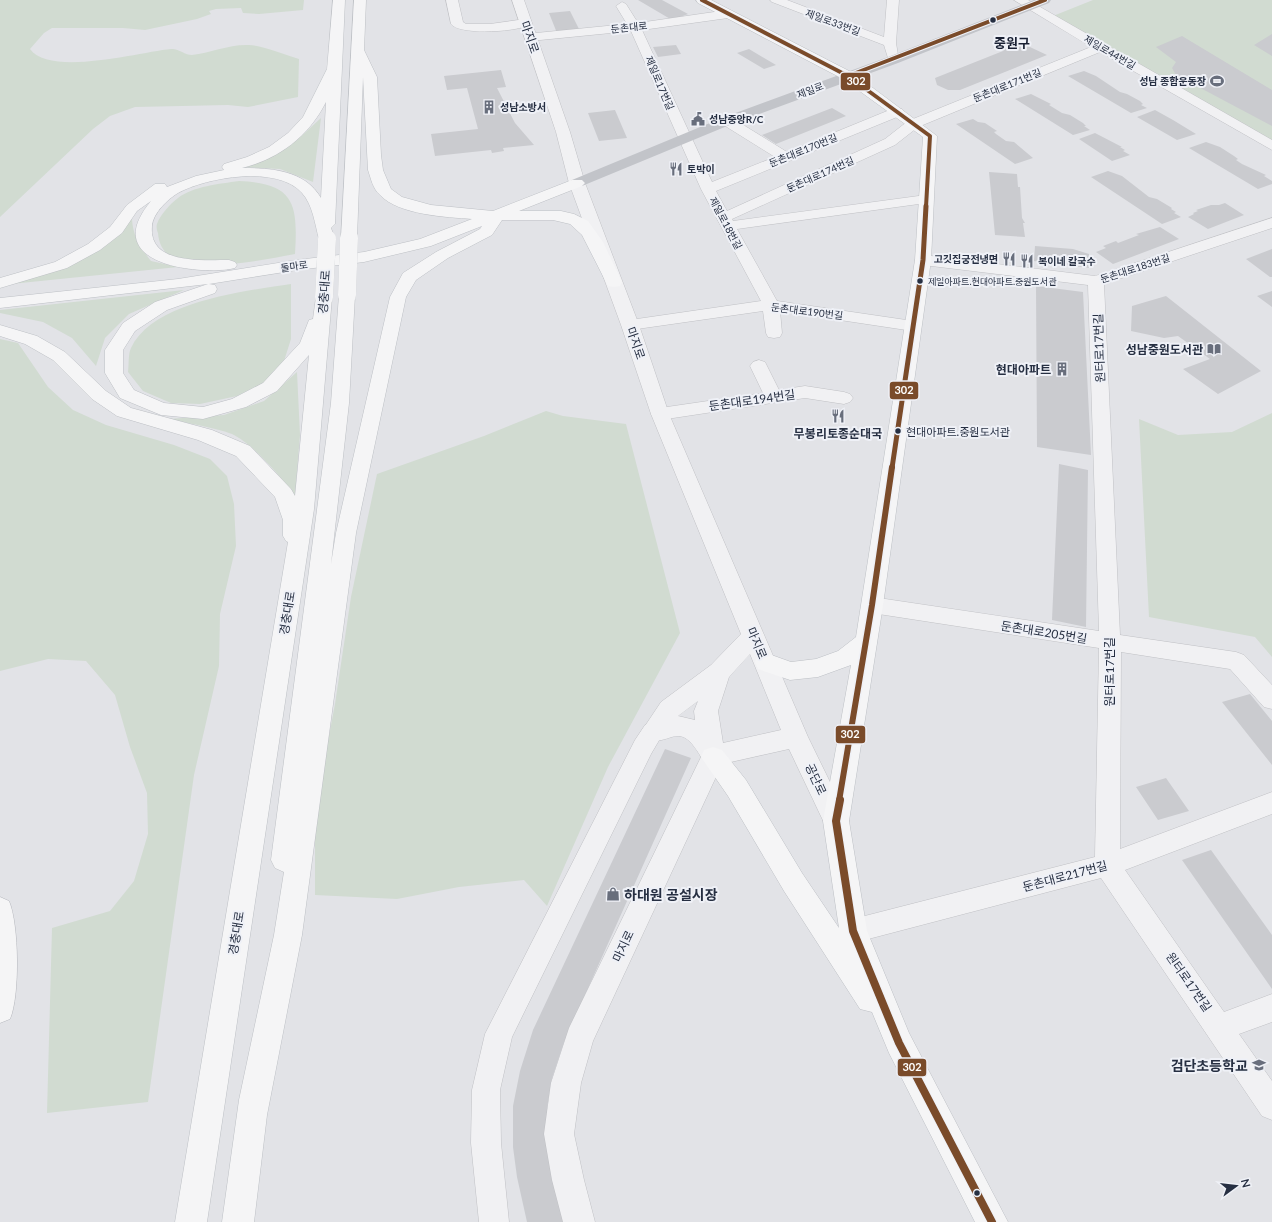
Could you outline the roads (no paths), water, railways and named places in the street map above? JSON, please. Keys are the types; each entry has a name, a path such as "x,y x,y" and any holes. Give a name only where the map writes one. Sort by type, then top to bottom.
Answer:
{"main road":[{"name":"경충대로","path":"238,1222 340,403 336,296 327,239 334,69 339,0"},
{"name":"경충대로","path":"191,1222 304,509 313,400 349,238 359,52 360,0"},
{"path":"702,0 848,76 930,136 923,260 872,605 836,821 853,931 899,1043 992,1222"},
{"name":"제일로","path":"578,183 727,121 893,60 1025,3 1045,0"},
{"path":"359,52 370,76 376,176 384,192 400,202 426,210 497,215 564,216 582,224 590,236 614,282"},
{"path":"0,283 61,265 94,247 116,230 132,208 159,188 200,173 238,165 270,152 296,136 310,118 334,69"},
{"path":"297,265 207,265 179,263 153,253 144,240 144,224 154,206 172,190 201,178 254,172 281,176 302,185 315,200 327,239"},
{"name":"돌마로","path":"0,303 178,284 297,265 364,258 426,243 578,183"},
{"path":"252,1115 288,935 346,533 398,297 409,277 442,255 486,232 497,215"},
{"path":"297,265 194,294 161,306 130,327 114,350 114,373 127,394 162,409 202,413 239,403 270,387 292,364 308,344 336,296"},
{"path":"0,330 31,340 59,356 99,395 124,412 205,435 243,451 284,494 293,520 294,567"},
{"path":"766,662 790,671 818,668 846,657 866,641"},
{"path":"713,757 737,788 793,882 899,1043"},
{"path":"0,910 3,964 0,1009"}],"street":[{"path":"452,0 460,27 478,28 526,23"},
{"name":"마지로","path":"518,0 563,132 578,183 630,325 660,414 766,662 796,737"},
{"name":"제일로33번길","path":"776,0 890,43"},
{"path":"893,0 890,43 893,60"},
{"name":"제일로44번길","path":"1025,3 1272,146"},
{"name":"제일로17번길","path":"622,6 635,27 684,139"},
{"name":"둔촌대로","path":"530,37 635,27 728,14"},
{"name":"둔촌대로171번길","path":"913,124 1101,47"},
{"name":"둔촌대로170번길","path":"708,189 897,112"},
{"path":"727,121 785,157"},
{"name":"둔촌대로174번길","path":"725,222 890,142 913,124"},
{"name":"제일로18번길","path":"684,139 725,222 771,305"},
{"path":"725,222 926,198"},
{"name":"둔촌대로183번길","path":"923,260 1096,281 1272,223"},
{"name":"원터로17번길","path":"1096,281 1110,643 1107,865 1272,1106"},
{"path":"771,305 774,334"},
{"name":"둔촌대로190번길","path":"630,325 771,305 913,326"},
{"path":"759,366 774,396"},
{"name":"둔촌대로194번길","path":"660,414 805,392 844,398"},
{"name":"둔촌대로205번길","path":"872,605 1110,643 1236,661 1272,700"},
{"path":"494,1222 486,1143 486,1090 499,1034 643,747 669,709 719,672 754,636"},
{"path":"713,757 706,711 719,672"},
{"path":"653,732 670,725 689,727 703,737 713,757"},
{"path":"713,757 727,752 796,737"},
{"name":"공단로","path":"796,737 836,821"},
{"name":"마지로","path":"579,1222 568,1180 559,1134 566,1083 579,1038 713,757"},
{"name":"둔촌대로217번길","path":"853,931 1107,865 1272,804"},
{"path":"1220,1028 1272,1008"}],"place":[{"name":"성남 종합운동장","path":"1217,81"},
{"name":"성남소방서","path":"489,107"},
{"name":"성남중앙R/C","path":"698,119"},
{"name":"토박이","path":"676,169"},
{"name":"고깃집궁전냉면","path":"1009,259"},
{"name":"복이네 칼국수","path":"1027,261"},
{"name":"제일아파트.현대아파트.중원도서관","path":"920,281"},
{"name":"성남중원도서관","path":"1214,349"},
{"name":"현대아파트","path":"1062,369"},
{"name":"무봉리토종순대국","path":"838,416"},
{"name":"현대아파트.중원도서관","path":"898,431"},
{"name":"하대원 공설시장","path":"613,894"},
{"name":"검단초등학교","path":"1259,1065"}],"district":[{"name":"중원구","path":"1012,43"}]}
